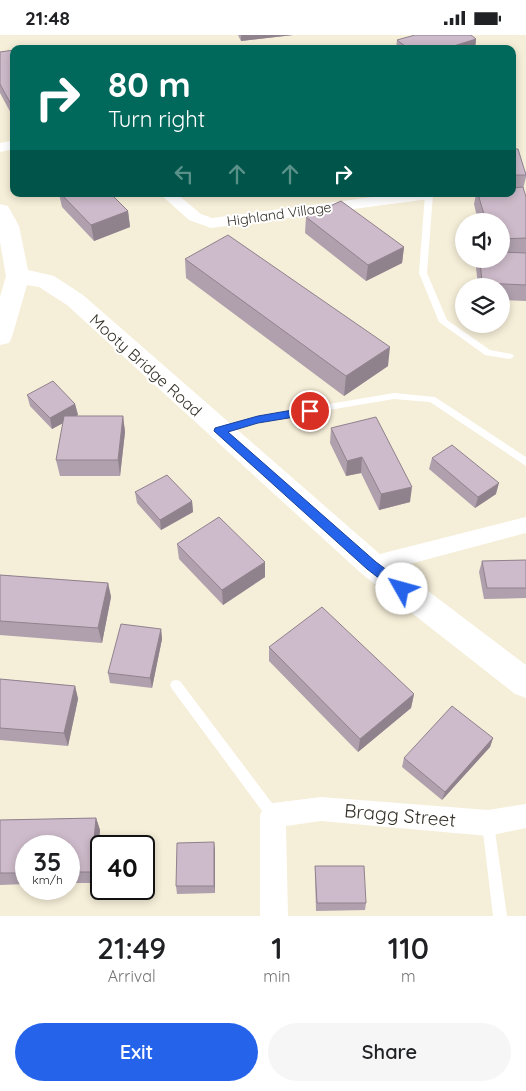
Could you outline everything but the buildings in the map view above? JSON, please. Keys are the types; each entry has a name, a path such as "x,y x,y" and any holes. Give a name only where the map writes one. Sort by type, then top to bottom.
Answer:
{"street":[{"name":"Highland Village","path":"172,197 195,217 211,223 406,197"},
{"path":"0,211 8,227 18,276 0,337"},
{"name":"Mooty Bridge Road","path":"18,276 46,281 75,300 219,431 372,565 526,684"},
{"path":"372,565 526,525"},
{"name":"Bragg Street","path":"273,815 321,809 488,823 526,816"},
{"path":"273,815 274,916"}],"lane":[{"path":"429,197 423,273 442,322 488,353 509,356"},
{"path":"219,431 258,419 394,396 432,399 526,463"},
{"path":"176,685 273,815"},
{"path":"488,823 500,916"}],"route":[{"path":"310,411 258,419 219,431 402,589"}]}
